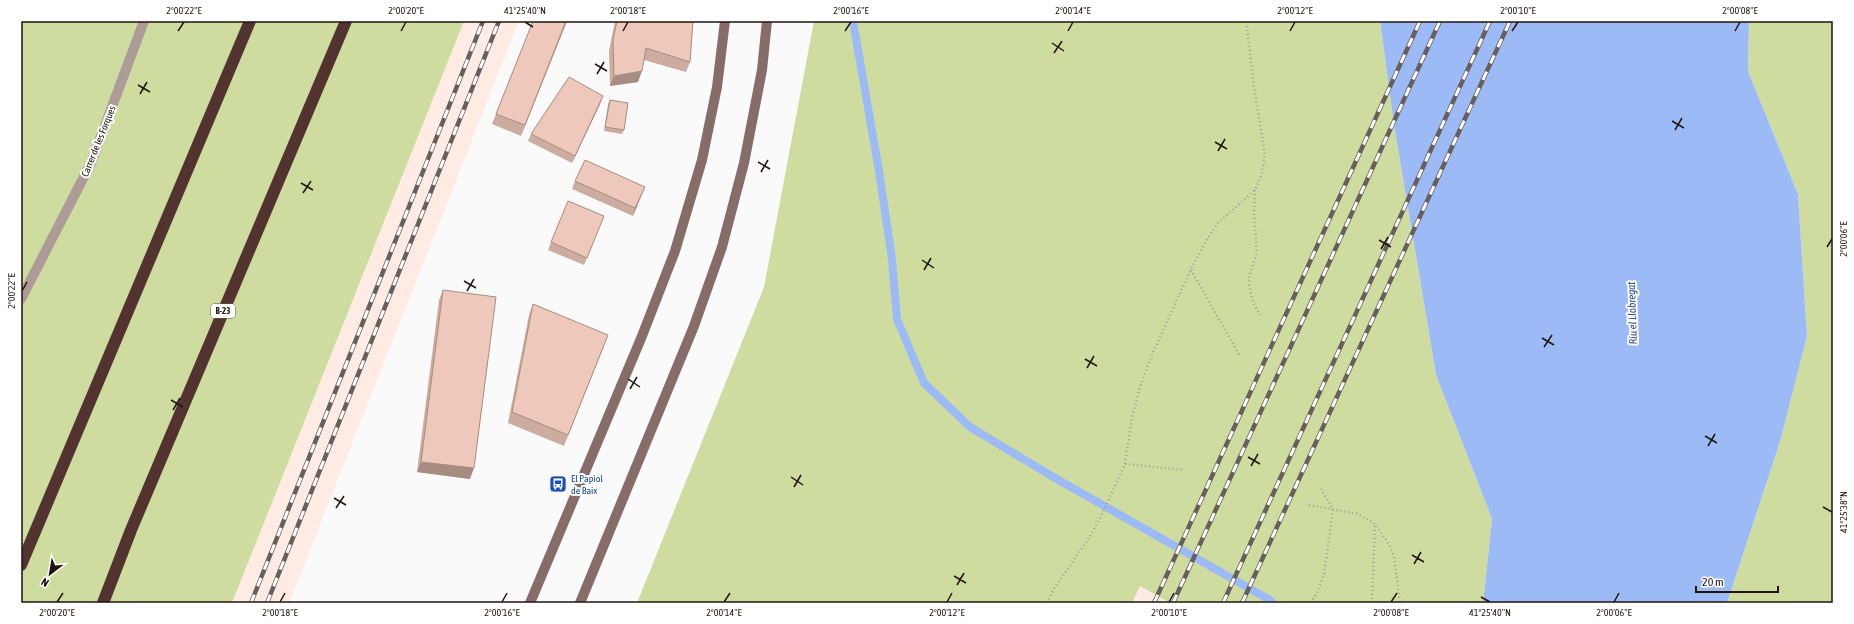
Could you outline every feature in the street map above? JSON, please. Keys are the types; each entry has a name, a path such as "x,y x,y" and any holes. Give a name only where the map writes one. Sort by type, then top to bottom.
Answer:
{"highway":[{"path":"21,565 250,21"},
{"name":"B-23","path":"103,603 131,530 346,21"}],"street":[{"name":"Carrer de les Forques","path":"21,299 91,163 144,21"},
{"path":"530,603 642,336 674,251 702,160 717,87 725,21"},
{"path":"580,603 694,326 722,247 744,163 762,70 767,21"}],"path":[{"path":"1047,603 1053,590 1088,540 1125,464 1132,416 1140,387 1151,357 1191,269 1206,241 1218,223 1254,190 1261,176 1265,154 1254,87 1246,21"},
{"path":"1254,190 1254,216 1257,252 1249,277 1249,285 1253,302 1260,315"},
{"path":"1191,269 1240,356"},
{"path":"1125,464 1185,470"},
{"path":"1310,603 1318,591 1324,574 1333,509 1320,487"},
{"path":"1309,505 1358,514 1375,524 1387,541 1394,556 1400,603"},
{"path":"1372,603 1375,524"}],"shaded area":[{"path":"464,21 519,21 289,603 232,603"},
{"path":"1140,586 1170,603 1132,603"}],"green space":[{"path":"21,21 464,21 232,603 21,603"},
{"path":"814,21 1380,21 1394,125 1436,375 1492,519 1483,603 1170,603 1140,586 1132,603 637,603 764,287"},
{"path":"1749,21 1833,21 1833,603 1727,603 1780,442 1807,336 1798,194 1748,71"}],"water":[{"name":"Riu el Llobregat","path":"1380,21 1749,21 1748,71 1798,194 1807,336 1780,442 1727,603 1483,603 1492,519 1436,375 1394,125"}],"building":[{"path":"533,21 566,21 525,125 496,114"},
{"path":"617,21 693,21 690,62 646,48 642,71 614,76 613,40"},
{"path":"569,77 603,96 575,156 531,134"},
{"path":"610,100 628,103 624,130 605,127"},
{"path":"585,160 645,187 635,208 575,181"},
{"path":"568,201 604,216 587,258 551,242"},
{"path":"443,290 496,297 474,468 421,462"},
{"path":"533,304 608,335 568,435 512,412"}],"waterway":[{"path":"853,21 879,171 892,259 897,319 924,383 970,427 1055,478 1273,603"}],"railway":[{"path":"251,603 483,21"},
{"path":"267,603 499,21"},
{"path":"1154,603 1420,21"},
{"path":"1173,603 1440,21"},
{"path":"1223,603 1490,21"},
{"path":"1242,603 1510,21"}],"place":[{"name":"El Papiol de Baix","path":"558,484"}]}
